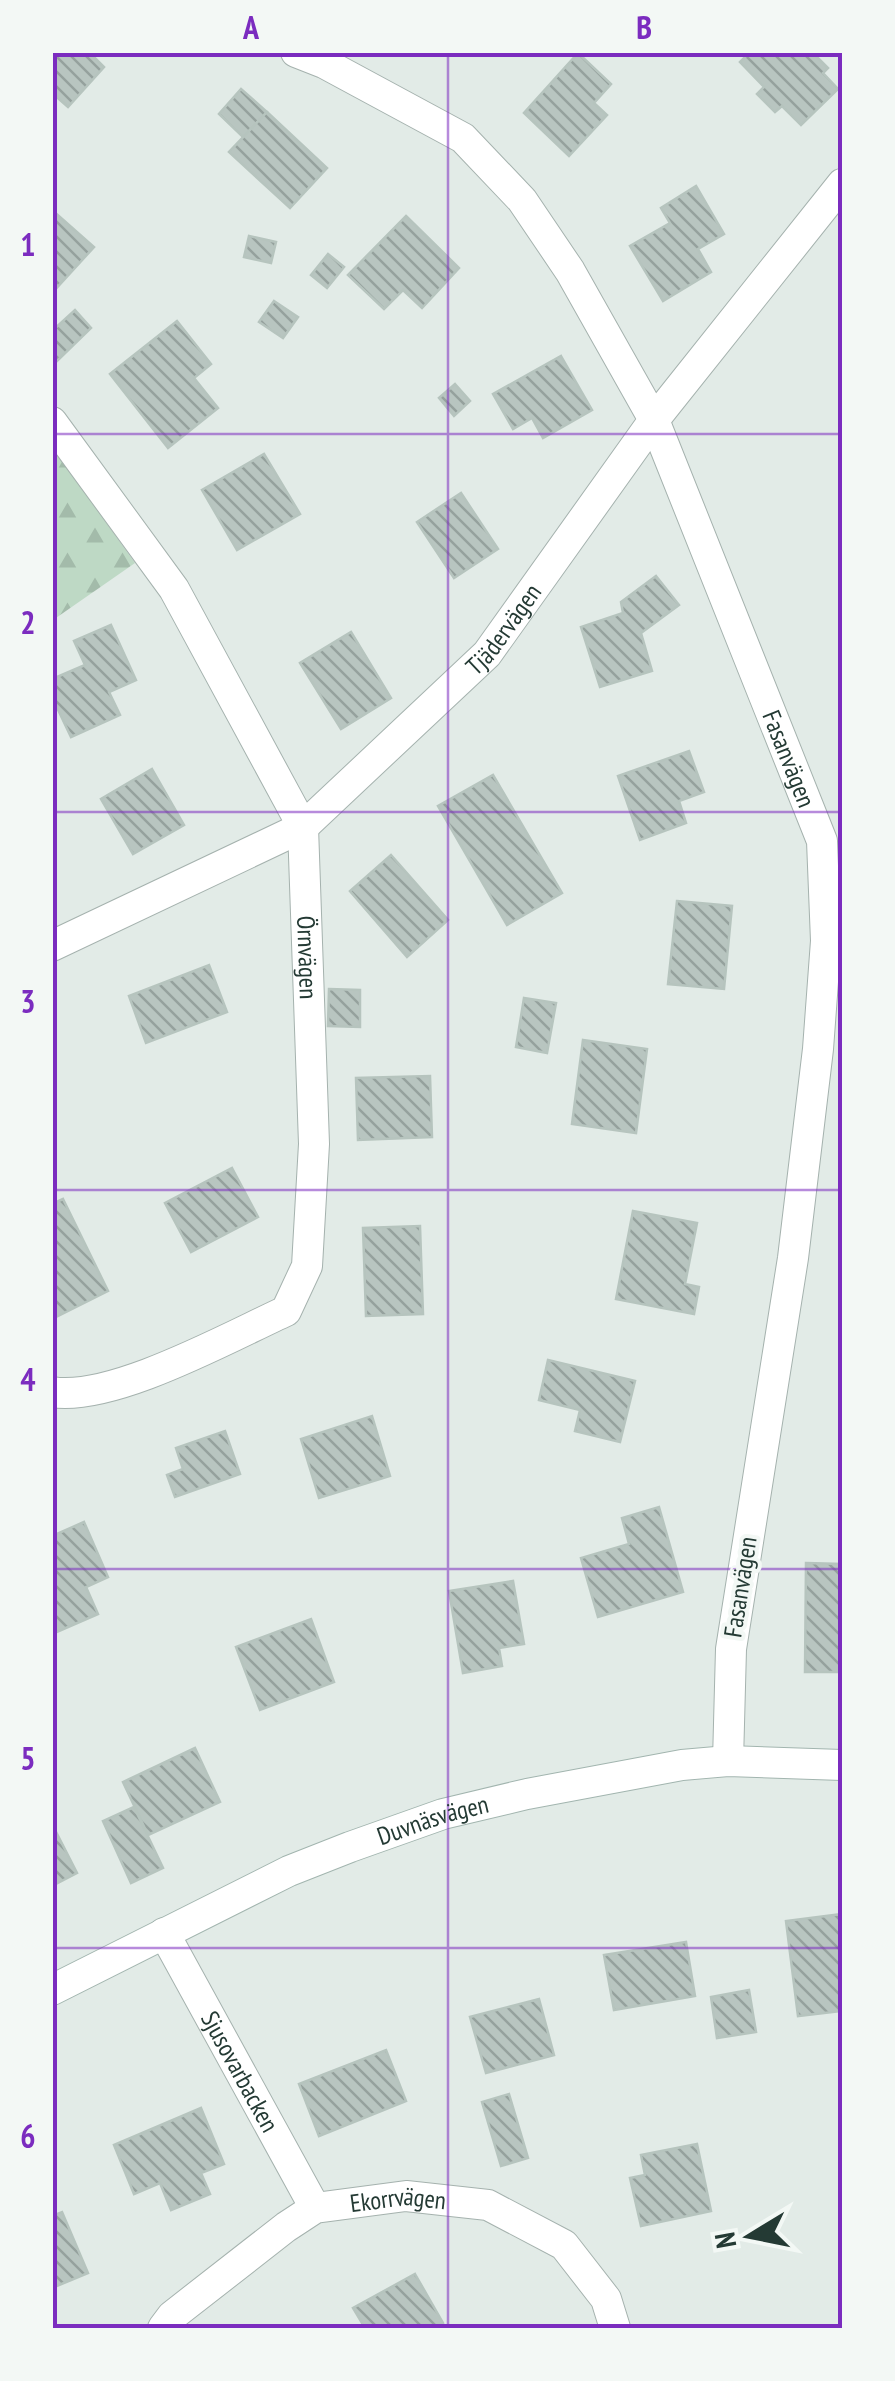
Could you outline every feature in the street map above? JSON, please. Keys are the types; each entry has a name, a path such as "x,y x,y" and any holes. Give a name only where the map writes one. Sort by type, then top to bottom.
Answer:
{"street":[{"name":"Fasanvägen","path":"296,52 324,62 463,138 522,200 570,271 654,420 822,841 826,941 818,1049 793,1258 730,1649 728,1761"},
{"name":"Tjädervägen","path":"52,946 304,827 487,654 654,420 842,184"},
{"name":"Örnvägen","path":"52,422 174,589 304,827 314,1144 307,1266 286,1311 164,1367 95,1392 52,1392"},
{"name":"Duvnäsvägen","path":"52,1990 290,1871 442,1814 682,1764 728,1761 842,1765"},
{"name":"Sjusovarbacken","path":"164,1933 316,2208"},
{"name":"Ekorrvägen","path":"162,2328 286,2227 316,2208 406,2196 488,2205 564,2245 606,2299 615,2328"}],"green space":[{"path":"53,448 135,563 52,620"}],"building":[{"path":"52,52 89,52 104,67 68,107 52,93"},
{"path":"750,52 812,52 828,68 823,73 838,89 801,125 782,106 775,112 757,94 764,87 740,62"},
{"path":"578,53 611,84 594,103 607,115 569,156 524,113"},
{"path":"241,89 267,112 243,137 219,114"},
{"path":"267,112 327,168 290,208 229,152"},
{"path":"696,186 724,234 698,249 711,272 663,301 630,246 670,223 661,208"},
{"path":"52,210 94,247 52,293"},
{"path":"406,216 459,268 422,308 403,290 384,309 348,275"},
{"path":"249,236 276,242 271,263 244,257"},
{"path":"328,254 344,267 327,288 311,275"},
{"path":"274,301 298,317 283,338 259,322"},
{"path":"75,310 91,328 57,361 52,356 52,331"},
{"path":"177,321 211,364 194,378 218,408 168,448 110,374"},
{"path":"561,356 592,410 543,438 532,418 513,429 493,394"},
{"path":"455,384 470,401 454,416 439,398"},
{"path":"264,454 300,514 237,550 202,490"},
{"path":"461,493 498,549 454,578 417,522"},
{"path":"656,576 679,605 641,633 652,671 600,687 581,627 623,613 621,602"},
{"path":"111,625 136,680 109,692 120,715 71,737 52,697 52,679 85,665 74,641"},
{"path":"351,632 391,698 341,729 300,663"},
{"path":"689,751 704,792 679,801 686,823 640,840 618,776"},
{"path":"152,769 184,825 133,854 101,799"},
{"path":"493,775 562,893 507,925 438,806"},
{"path":"391,855 448,920 407,957 350,891"},
{"path":"677,901 732,906 724,989 668,984"},
{"path":"209,965 227,1012 146,1043 129,996"},
{"path":"329,989 360,990 360,1027 328,1026"},
{"path":"524,998 556,1003 547,1053 516,1047"},
{"path":"583,1040 647,1049 636,1133 572,1124"},
{"path":"430,1076 432,1137 358,1140 356,1078"},
{"path":"232,1168 258,1217 191,1252 165,1203"},
{"path":"63,1199 108,1291 52,1319 52,1204"},
{"path":"633,1211 697,1223 685,1284 699,1287 694,1314 616,1299"},
{"path":"420,1226 423,1314 366,1316 363,1228"},
{"path":"548,1360 635,1381 620,1442 575,1431 580,1410 539,1400"},
{"path":"372,1416 390,1476 319,1498 301,1439"},
{"path":"225,1431 240,1474 175,1497 167,1475 183,1469 176,1448"},
{"path":"659,1507 683,1592 598,1617 581,1558 629,1544 622,1518"},
{"path":"84,1522 108,1577 86,1587 98,1614 52,1634 52,1536"},
{"path":"806,1563 842,1564 842,1672 805,1672"},
{"path":"513,1581 524,1644 499,1648 502,1666 463,1673 449,1591"},
{"path":"311,1619 334,1682 260,1710 236,1647"},
{"path":"195,1748 220,1802 148,1835 123,1782"},
{"path":"134,1807 163,1868 131,1883 103,1821"},
{"path":"52,1824 77,1873 52,1886"},
{"path":"842,1914 842,2011 798,2016 786,1921"},
{"path":"686,1942 695,1996 614,2010 604,1955"},
{"path":"749,1990 756,2032 717,2038 711,1997"},
{"path":"539,1999 554,2055 486,2073 470,2017"},
{"path":"386,2050 406,2101 319,2136 299,2084"},
{"path":"509,2094 528,2158 501,2166 482,2102"},
{"path":"201,2108 224,2164 201,2173 210,2194 171,2210 160,2183 134,2194 114,2145"},
{"path":"697,2144 711,2211 641,2226 630,2178 645,2175 641,2155"},
{"path":"62,2212 88,2273 52,2288 52,2216"},
{"path":"415,2274 443,2323 434,2328 365,2328 353,2308"}]}
